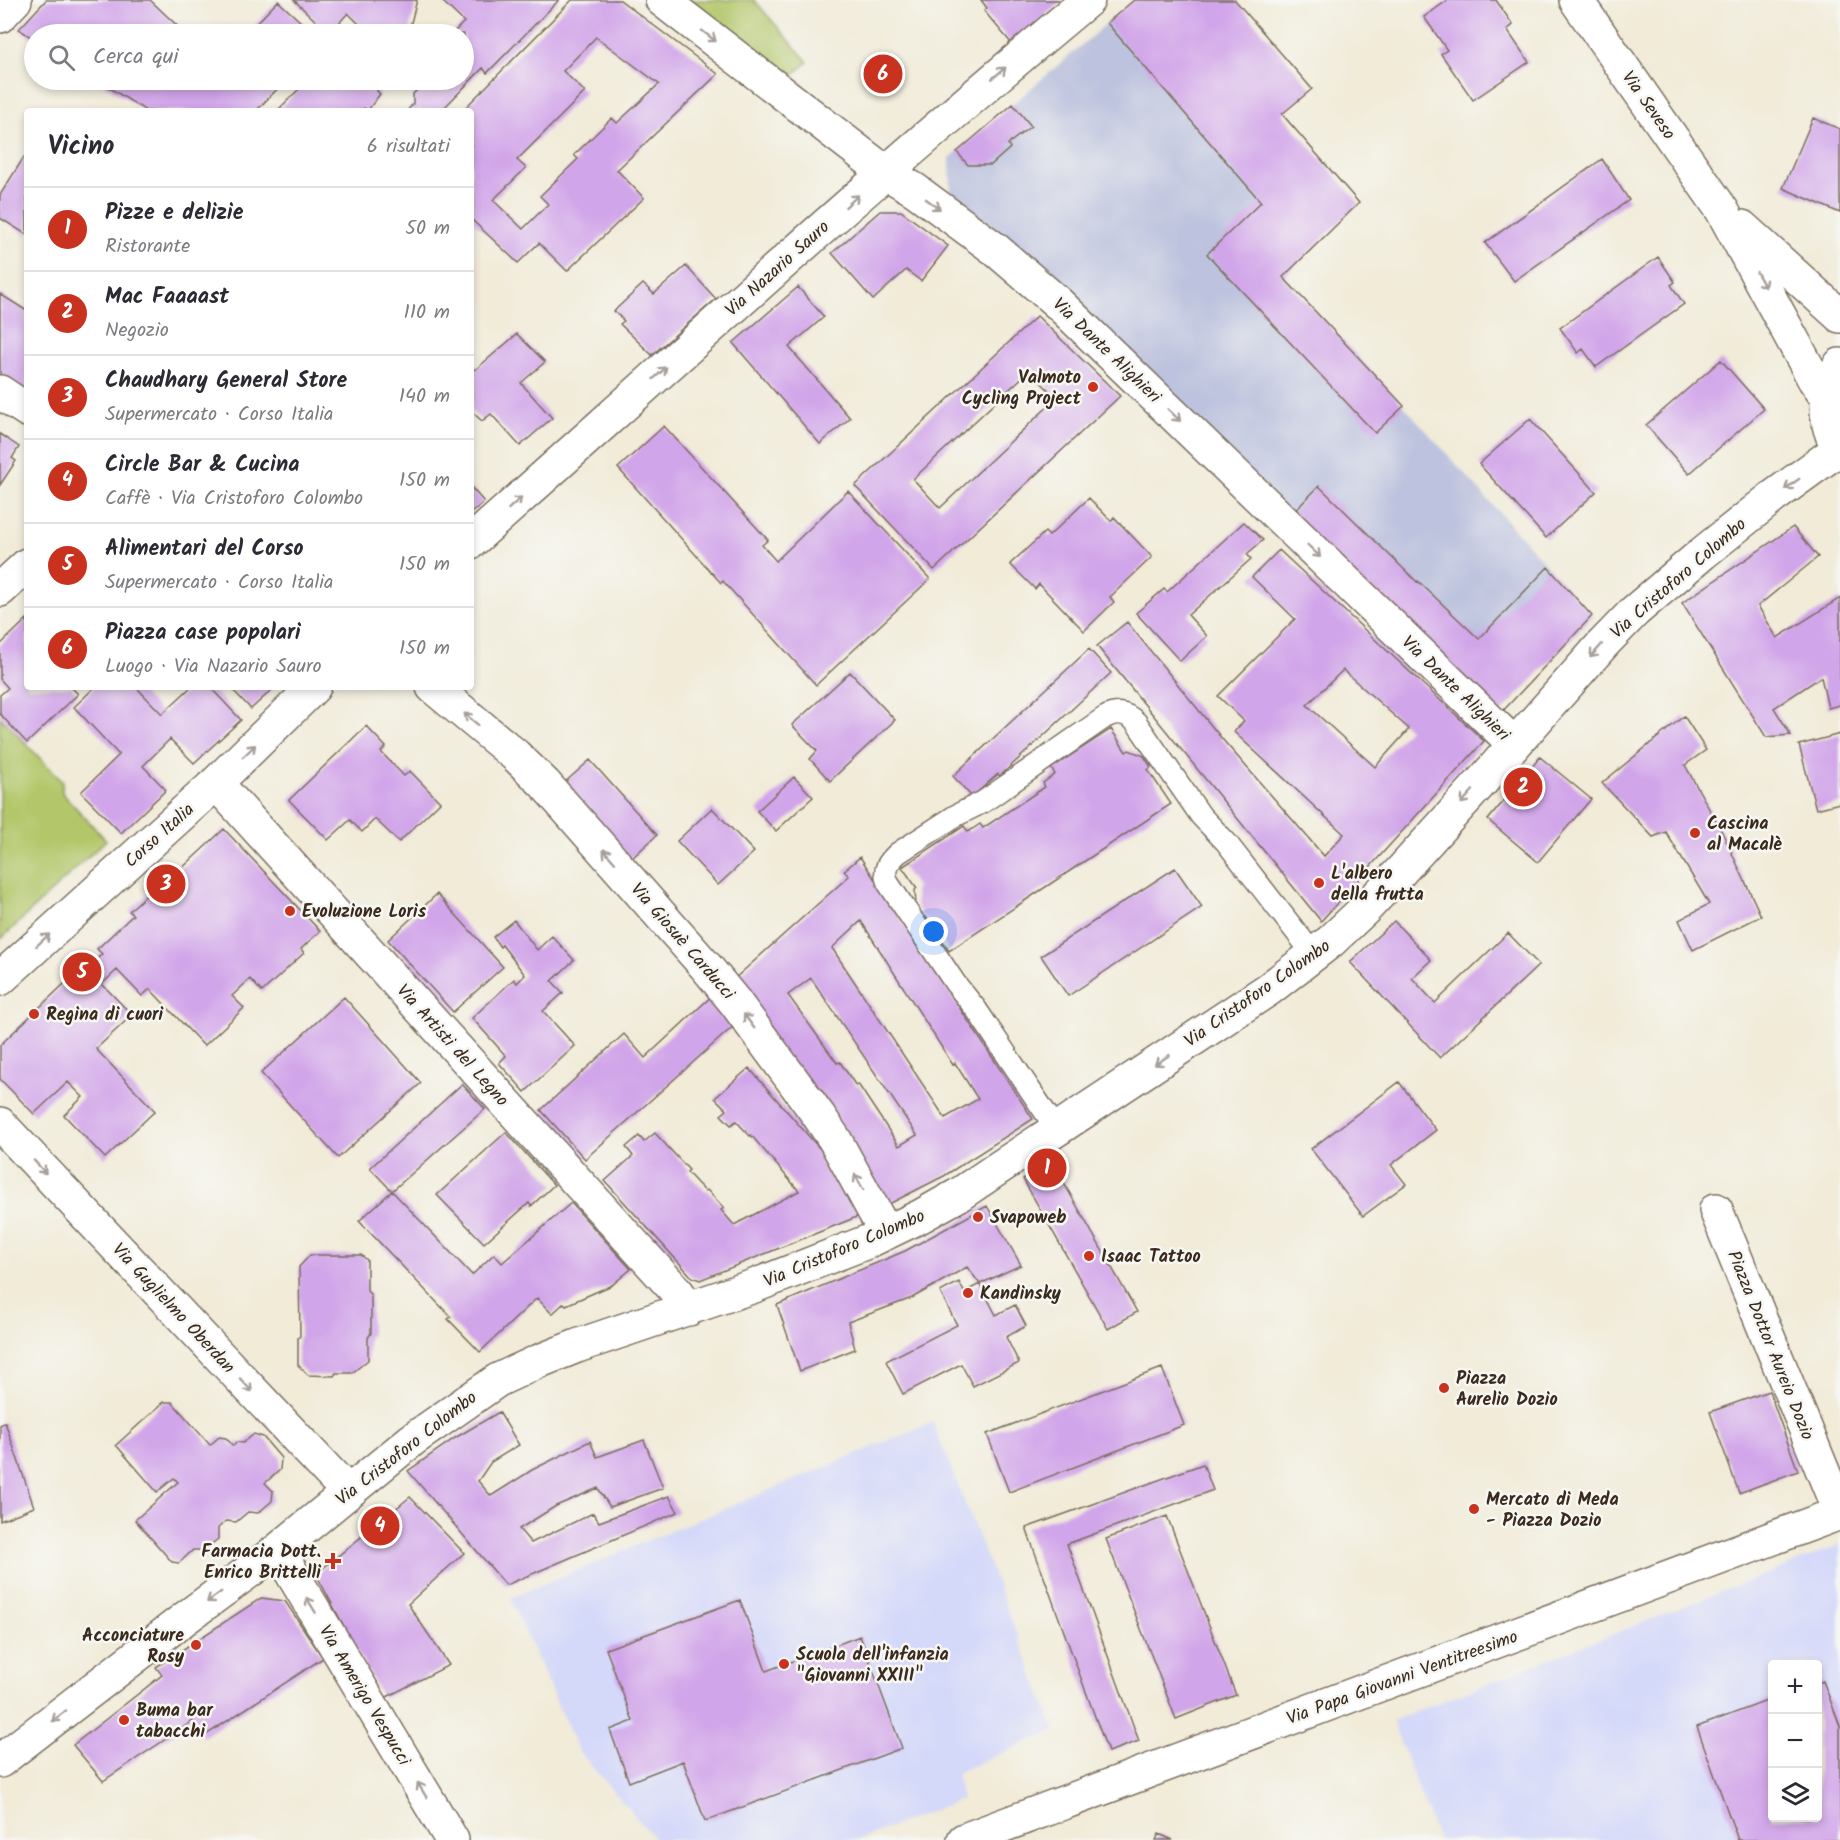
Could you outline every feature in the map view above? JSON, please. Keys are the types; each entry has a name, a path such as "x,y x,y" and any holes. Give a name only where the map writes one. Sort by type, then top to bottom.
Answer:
{"street":[{"path":"0,16 15,0"},
{"name":"Via Dante Alighieri","path":"662,0 885,172 995,249 1059,303 1514,744"},
{"name":"Via Nazario Sauro","path":"474,539 885,172 981,88 1088,0"},
{"name":"Via Seveso","path":"1576,0 1722,210 1814,379 1827,398"},
{"name":"Via Seveso","path":"1722,210 1840,316"},
{"path":"1840,365 1834,375 1827,398 1827,416 1831,433 1840,450"},
{"path":"0,392 24,408"},
{"name":"Via Cristoforo Colombo","path":"0,1761 184,1619 278,1550 412,1440 498,1380 577,1346 788,1274 886,1233 960,1194 1269,989 1314,955 1366,908 1603,644 1652,596 1773,497 1840,450"},
{"path":"0,590 24,568"},
{"name":"Corso Italia","path":"0,979 216,783 311,690"},
{"name":"Via Giosuè Carducci","path":"437,690 515,755 544,783 722,985 819,1116 886,1233"},
{"name":"Via Artisti del Legno","path":"216,783 678,1293 689,1309"},
{"name":"Via Guglielmo Oberdan","path":"0,1124 348,1492"},
{"name":"Piazza Dottor Aureio Dozio","path":"1716,1210 1840,1513"},
{"name":"Via Papa Giovanni Ventitreesimo","path":"964,1840 1840,1513"},
{"name":"Via Amerigo Vespucci","path":"278,1550 452,1840"}],"lane":[{"path":"1057,1130 888,883 885,870 898,853 955,816 983,802 1112,713 1125,714 1136,722 1201,816 1226,842 1314,955"}],"shaded area":[{"path":"1134,0 1183,0 1359,203 1283,277 1404,406 1592,616 1500,714 951,200 950,158"},
{"name":"Scuola dell'infanzia \"Giovanni XXIII\"","path":"933,1422 1055,1730 956,1773 962,1799 857,1840 656,1840 579,1752 510,1598"},
{"path":"1840,1545 1840,1840 1438,1840 1392,1721"}],"green space":[{"path":"689,0 754,0 808,62 791,77"},
{"path":"0,717 62,781 62,793 106,840 0,940"}],"building":[{"path":"46,0 150,0 175,24 24,24 24,32 19,29"},
{"path":"294,0 417,0 411,24 359,24 348,13 338,24 319,24"},
{"path":"441,0 559,0 487,73 483,68 474,77 474,24 462,24 464,22"},
{"path":"572,0 620,0 718,74 617,170 644,198 567,271 539,243 518,263 474,222 474,108 465,108","holes":["596,37 659,84 617,123 612,118 574,155 578,159 540,196 548,204 523,229 493,200 526,168 517,160 585,92 563,71"]},
{"path":"981,0 1063,0 1012,44 984,11 987,8"},
{"path":"1134,0 1235,0 1312,89 1282,114 1359,203 1283,277 1404,406 1375,433 1207,254 1261,202 1107,23"},
{"path":"1448,0 1496,0 1513,25 1507,30 1529,62 1473,100 1441,54 1447,50 1424,17"},
{"path":"278,1 303,24 256,24"},
{"path":"113,90 276,90 259,108 141,108"},
{"path":"298,90 378,90 380,94 370,108 280,108"},
{"path":"417,90 462,90 444,108 410,108 413,104 413,94"},
{"path":"1013,104 1031,126 1008,144 1010,148 991,165 968,165 957,152"},
{"path":"1813,118 1840,129 1840,213 1783,188"},
{"path":"24,157 24,233 0,218 0,195"},
{"path":"1602,159 1629,200 1514,281 1485,243"},
{"path":"880,211 901,211 948,246 921,281 906,270 873,300 832,253"},
{"path":"1658,257 1675,282 1671,285 1684,304 1596,367 1583,349 1578,353 1560,328"},
{"path":"686,266 716,299 652,355 620,324 624,321 614,311 643,284 654,294"},
{"path":"798,287 824,317 789,347 850,418 820,444 733,343"},
{"path":"0,294 24,309 24,390 0,374"},
{"path":"1037,316 1120,396 934,570 855,486","holes":["1029,371 1057,398 940,508 913,479"]},
{"path":"517,334 545,362 521,383 552,418 520,446 491,414 482,421 474,414 475,370"},
{"path":"1721,360 1764,409 1689,474 1646,425"},
{"path":"1530,419 1596,492 1546,538 1479,464"},
{"path":"664,426 768,540 762,545 776,561 848,491 930,579 816,685 618,468"},
{"path":"0,434 19,447 12,458 16,461 0,485"},
{"path":"1319,486 1479,639 1548,567 1592,616 1500,714 1290,516"},
{"path":"474,490 484,502 474,510"},
{"path":"1089,498 1111,521 1114,517 1152,557 1110,597 1114,602 1084,631 1039,584 1035,589 1010,564 1045,532 1049,536"},
{"path":"1244,522 1263,540 1247,554 1251,559 1188,615 1207,636 1180,661 1136,613 1164,589 1167,592"},
{"path":"1793,527 1818,557 1758,606 1777,638 1840,598 1840,705 1828,708 1821,677 1774,708 1791,735 1766,737 1682,603"},
{"path":"1279,550 1484,741 1321,921 1097,646 1127,622 1223,740 1324,856 1344,834 1234,732 1244,721 1218,696 1295,619 1252,577","holes":["1343,670 1409,729 1375,767 1307,705"]},
{"path":"24,622 24,690 74,690 78,694 27,743 0,714 0,695 8,688 0,679 0,645"},
{"path":"1089,649 1111,673 1000,776 998,774 972,797 953,776"},
{"path":"850,672 895,720 830,781 810,759 817,751 792,725"},
{"path":"92,690 139,690 162,714 188,690 213,690 241,720 194,763 170,739 143,766 166,790 121,833 81,792 119,755 74,707"},
{"path":"233,690 272,690 251,709"},
{"name":"Cascina al Macalè","path":"1684,716 1706,750 1685,765 1723,834 1761,916 1693,950 1679,920 1709,904 1666,832 1653,837 1602,783"},
{"path":"366,726 386,747 381,752 404,776 410,771 440,802 399,842 375,819 362,832 350,820 328,840 289,800"},
{"path":"1111,729 1126,752 1129,750 1144,756 1151,767 1148,770 1171,804 949,951 916,906 915,890 917,888 902,867 964,826 968,832 980,824 983,828 1045,787 1043,783 1055,774 1051,768"},
{"path":"1840,734 1840,803 1816,809 1799,745"},
{"path":"1540,757 1591,799 1538,862 1488,820"},
{"path":"590,760 657,835 631,859 564,783"},
{"path":"794,777 813,797 776,831 757,811"},
{"path":"712,808 754,852 718,885 677,841"},
{"path":"224,829 320,931 301,949 304,953 262,992 250,979 232,996 244,1008 204,1046 150,989 142,996 117,970 102,984 132,1015 96,1049 155,1111 105,1158 64,1115 83,1097 68,1082 34,1114 0,1079 0,1045 84,965 87,968 102,954 97,949 133,915 129,911 176,868 179,871"},
{"path":"860,857 1033,1119 944,1176 885,1206 733,980 849,876 844,871","holes":["861,921 953,1065 955,1063 978,1099 945,1118 832,948","811,978 917,1135 899,1146 858,1084 856,1086 840,1062 837,1063 788,995"]},
{"path":"1175,868 1202,907 1068,996 1041,956"},
{"path":"437,894 503,967 453,1012 388,940"},
{"path":"514,920 537,950 552,936 574,960 552,981 563,993 543,1011 575,1046 525,1092 499,1063 506,1056 472,1018 514,979 517,983 525,975 493,937"},
{"path":"1394,921 1431,960 1412,978 1435,1003 1508,933 1539,965 1440,1058 1350,962"},
{"path":"715,993 736,1024 585,1159 541,1110 624,1034 645,1058"},
{"path":"344,997 421,1083 338,1158 261,1073"},
{"path":"749,1068 842,1174 864,1214 700,1280 692,1277 605,1181 633,1156 626,1147 639,1136 644,1142 655,1133 689,1170 687,1172 697,1183 724,1208 721,1210 734,1225 799,1191 751,1135 736,1121 731,1125 721,1115 727,1110 715,1098"},
{"path":"1399,1082 1436,1130 1391,1165 1406,1184 1363,1216 1311,1149"},
{"path":"462,1084 485,1109 392,1191 370,1168"},
{"path":"506,1132 554,1185 531,1206 529,1203 484,1243 437,1195"},
{"path":"1052,1162 1137,1312 1108,1329 1023,1179"},
{"path":"392,1191 472,1275 494,1254 502,1263 571,1203 631,1269 612,1285 566,1305 564,1303 552,1314 537,1298 480,1352 448,1319 451,1317 359,1221"},
{"path":"987,1206 1021,1265 980,1284 967,1267 912,1298 848,1322 855,1349 800,1371 777,1305 905,1251"},
{"path":"310,1255 361,1255 367,1260 367,1291 371,1295 368,1360 352,1373 336,1373 334,1376 308,1375 298,1365 299,1267"},
{"path":"959,1282 964,1292 980,1284 996,1315 1015,1305 1026,1326 1006,1337 1019,1363 973,1386 961,1364 903,1394 886,1361 957,1325 940,1292"},
{"path":"1162,1368 1184,1425 1009,1492 987,1434"},
{"path":"1769,1391 1798,1471 1739,1493 1710,1412"},
{"path":"164,1402 172,1402 210,1445 219,1437 226,1438 233,1446 237,1442 243,1443 254,1434 263,1437 281,1458 280,1470 265,1483 273,1491 272,1501 258,1513 248,1512 236,1522 226,1521 218,1528 218,1539 204,1550 193,1550 179,1563 172,1562 135,1520 178,1482 174,1478 157,1492 116,1445"},
{"path":"499,1412 519,1445 491,1462 478,1481 491,1496 532,1470 590,1441 597,1457 644,1440 663,1488 610,1507 598,1488 556,1506 519,1529 531,1543 593,1513 599,1522 669,1496 678,1512 506,1585 408,1471 455,1438"},
{"path":"5,1422 34,1507 0,1521 0,1425"},
{"path":"1203,1464 1213,1490 1067,1544 1139,1741 1108,1752 1026,1528"},
{"path":"410,1497 464,1553 408,1604 449,1665 383,1699 316,1574"},
{"path":"1167,1516 1236,1695 1176,1719 1106,1539"},
{"path":"261,1598 285,1601 323,1658 203,1737 193,1721 103,1781 73,1745 162,1675 156,1667"},
{"path":"740,1600 766,1671 860,1636 902,1748 705,1821 683,1761 629,1782 610,1730 633,1721 606,1649"},
{"path":"1822,1681 1840,1726 1840,1840 1738,1840 1697,1727 1768,1700 1768,1822 1822,1822"},
{"path":"1159,1834 1173,1840 1156,1840"}],"place":[{"name":"Piazza case popolari","path":"883,74"},
{"name":"Valmoto Cycling Project","path":"1093,387"},
{"name":"Mac Faaaast","path":"1523,787"},
{"name":"Cascina al Macalè","path":"1695,833"},
{"name":"L'albero della frutta","path":"1319,883"},
{"name":"Chaudhary General Store","path":"166,884"},
{"name":"Evoluzione Loris","path":"290,911"},
{"name":"Alimentari del Corso","path":"82,972"},
{"name":"Regina di cuori","path":"34,1014"},
{"name":"Pizze e delizie","path":"1047,1168"},
{"name":"Svapoweb","path":"978,1217"},
{"name":"Isaac Tattoo","path":"1089,1256"},
{"name":"Kandinsky","path":"968,1293"},
{"name":"Piazza Aurelio Dozio","path":"1444,1388"},
{"name":"Mercato di Meda - Piazza Dozio","path":"1474,1509"},
{"name":"Circle Bar & Cucina","path":"380,1526"},
{"name":"Farmacia Dott. Enrico Brittelli","path":"333,1561"},
{"name":"Acconciature Rosy","path":"196,1645"},
{"name":"Scuola dell'infanzia \"Giovanni XXIII\"","path":"784,1664"},
{"name":"Buma bar tabacchi","path":"124,1720"}]}
